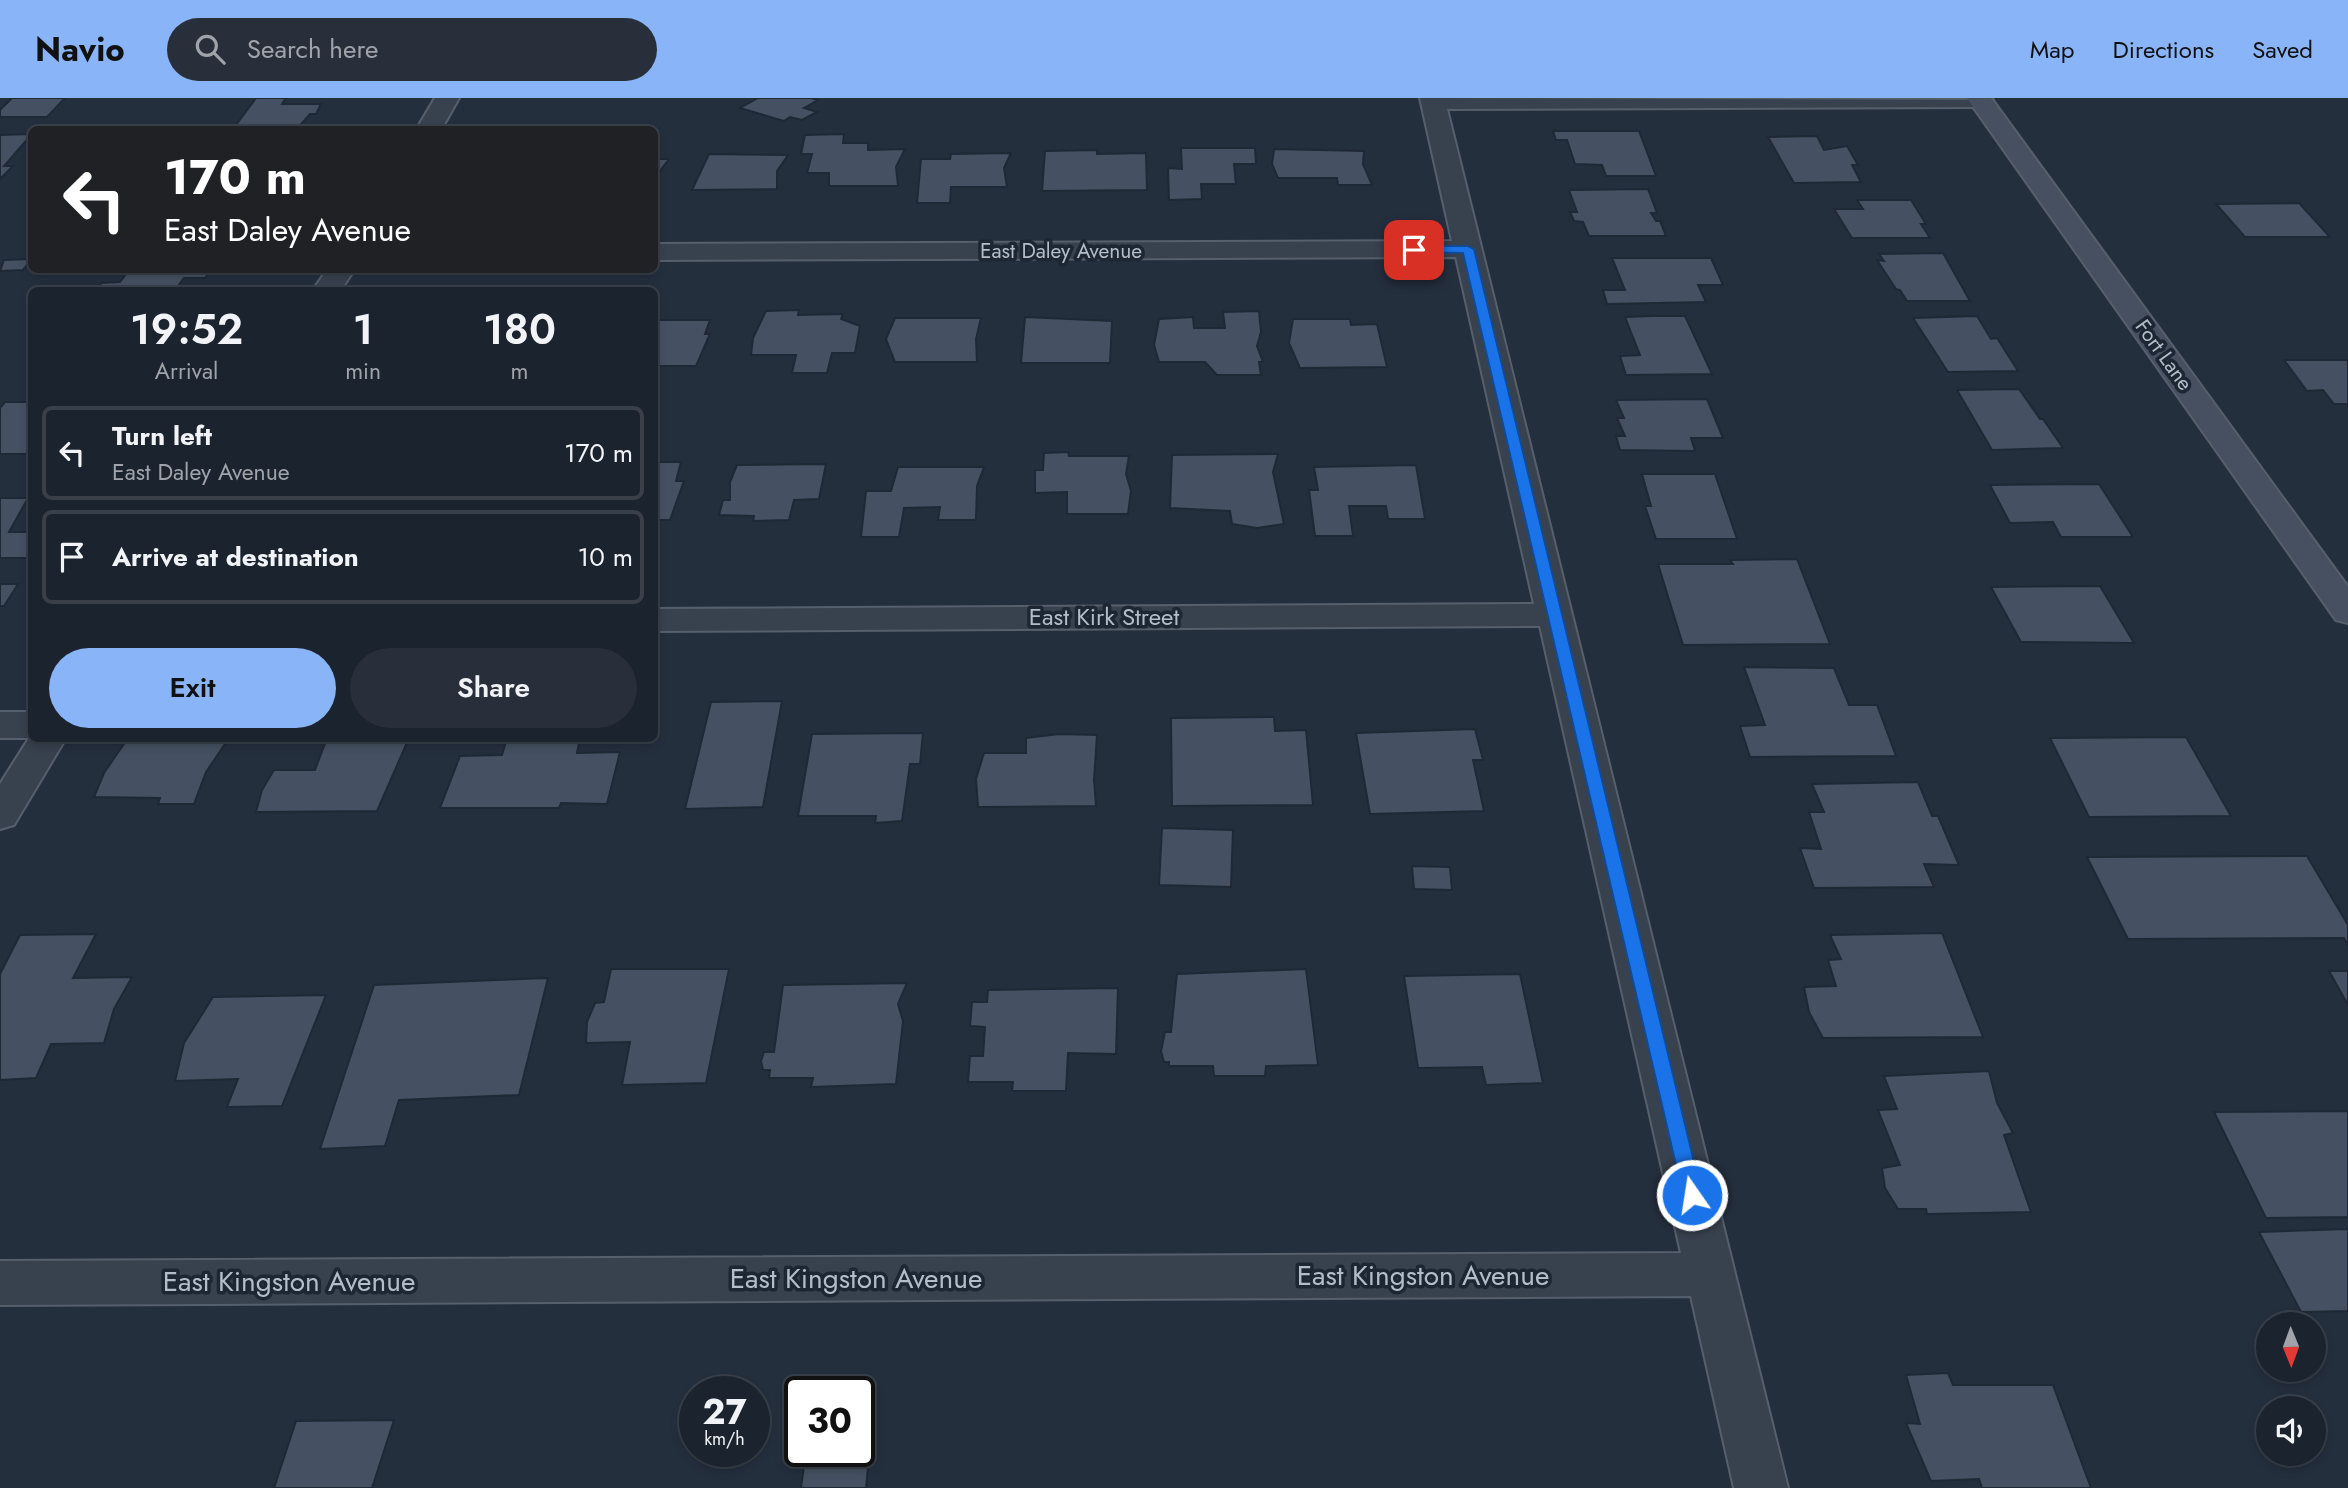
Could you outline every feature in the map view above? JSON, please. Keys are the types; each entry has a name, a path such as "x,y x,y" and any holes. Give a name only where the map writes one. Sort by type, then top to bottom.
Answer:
{"main road":[{"name":"Fort Lane","path":"1980,99 2348,612"}],"street":[{"path":"430,126 447,98"},
{"path":"1762,1488 1432,100 1980,99"},
{"name":"East Daley Avenue","path":"658,252 1468,249"},
{"name":"East Kirk Street","path":"658,620 1554,615"},
{"path":"0,725 28,725"},
{"path":"0,815 46,742"},
{"name":"East Kingston Avenue","path":"0,1283 1711,1273"}],"building":[{"path":"12,98 65,98 47,117 0,117 0,110"},
{"path":"256,98 286,98 282,104 321,104 316,114 310,114 300,126 236,125"},
{"path":"758,98 811,98 818,100 804,108 817,112 802,120 790,117 784,121 740,108"},
{"path":"1553,131 1639,131 1656,176 1606,176 1602,165 1575,164 1567,140 1556,140"},
{"path":"28,134 28,139 4,166 13,166 0,179 0,135"},
{"path":"844,134 843,143 868,143 868,150 905,149 896,167 898,186 829,186 829,173 807,173 812,154 801,154 805,135"},
{"path":"1817,136 1824,150 1847,146 1858,165 1852,165 1861,182 1794,183 1768,137"},
{"path":"1181,148 1255,148 1256,164 1234,164 1236,184 1201,184 1202,199 1169,200 1168,168 1182,169"},
{"path":"1274,149 1364,151 1363,164 1372,185 1338,185 1337,178 1278,178 1272,164"},
{"path":"1097,150 1097,154 1146,153 1147,190 1042,191 1045,151"},
{"path":"1011,153 1004,168 1007,187 951,187 950,203 917,203 921,159 950,159 951,154"},
{"path":"709,154 788,155 777,171 777,189 692,190"},
{"path":"658,159 669,159 658,178"},
{"path":"1648,189 1657,213 1651,213 1656,221 1660,221 1666,236 1589,236 1583,222 1574,221 1570,212 1577,212 1569,190"},
{"path":"1857,200 1911,200 1926,224 1921,224 1930,238 1852,238 1834,209 1863,209"},
{"path":"2299,203 2330,237 2245,237 2216,204"},
{"path":"1943,253 1970,301 1907,301 1877,260 1884,261 1879,254"},
{"path":"1612,258 1711,258 1723,285 1698,285 1706,302 1607,304 1603,290 1625,290"},
{"path":"28,259 28,264 23,270 0,271 4,260"},
{"path":"127,273 209,273 205,278 184,278 177,287 99,287 101,283 120,282"},
{"path":"799,310 798,315 843,314 841,319 860,326 855,353 832,353 827,373 792,373 796,355 751,355 753,338 766,311"},
{"path":"1259,311 1261,332 1257,346 1263,362 1259,362 1261,375 1217,375 1205,362 1159,362 1154,345 1159,319 1193,317 1194,328 1225,328 1223,312"},
{"path":"1685,316 1712,374 1626,375 1620,356 1640,355 1625,317"},
{"path":"1977,316 1991,339 1997,338 2018,371 1948,372 1913,318"},
{"path":"1025,317 1112,321 1110,363 1021,363"},
{"path":"895,318 981,318 976,339 977,362 895,362 886,339"},
{"path":"1293,319 1350,319 1351,325 1377,324 1387,367 1300,368 1289,343"},
{"path":"658,320 710,320 705,334 710,334 696,366 658,366"},
{"path":"2284,360 2348,360 2348,404 2334,404 2323,390 2307,391"},
{"path":"2019,389 2063,448 1992,450 1957,390"},
{"path":"1707,399 1723,438 1691,438 1695,451 1620,450 1616,436 1625,436 1617,418 1624,418 1616,400"},
{"path":"5,402 28,402 26,454 0,454 0,408"},
{"path":"1068,452 1069,456 1129,456 1126,474 1131,491 1128,514 1067,514 1067,492 1035,493 1035,470 1043,470 1044,453"},
{"path":"1278,454 1273,472 1284,524 1257,528 1232,524 1230,511 1170,508 1172,455"},
{"path":"658,462 681,462 676,481 684,481 670,520 658,520"},
{"path":"826,464 819,499 794,500 789,520 753,521 754,516 719,515 723,500 730,500 730,482 737,465"},
{"path":"1416,465 1425,519 1388,519 1386,506 1349,506 1353,536 1315,536 1309,490 1318,490 1314,467"},
{"path":"898,467 984,467 977,486 976,520 938,520 940,507 904,508 899,537 861,537 866,491 891,491"},
{"path":"1642,474 1715,474 1737,539 1656,539 1645,506 1651,506"},
{"path":"2099,484 2133,537 2061,537 2053,522 2010,523 1990,485"},
{"path":"0,498 28,498 9,532 28,532 28,558 0,558"},
{"path":"1797,559 1830,644 1683,645 1658,564 1733,564 1730,560"},
{"path":"0,584 18,584 4,606 0,606"},
{"path":"2100,586 2134,643 2021,642 1991,587"},
{"path":"1744,667 1834,668 1849,705 1877,705 1896,756 1750,757 1740,726 1765,725"},
{"path":"782,701 763,807 685,809 711,702"},
{"path":"1274,717 1275,731 1306,730 1313,805 1172,806 1171,718"},
{"path":"1475,729 1483,760 1473,760 1484,811 1370,814 1356,733"},
{"path":"923,733 920,764 910,764 902,821 875,823 876,816 798,816 812,734"},
{"path":"1059,734 1097,735 1094,780 1096,806 978,807 976,779 984,753 1026,753 1026,738"},
{"path":"2186,737 2231,816 2089,817 2050,738"},
{"path":"125,742 226,742 206,772 194,804 158,804 160,798 94,797 104,773"},
{"path":"326,742 407,742 377,811 256,812 262,790 274,770 315,770"},
{"path":"506,742 579,742 577,753 620,752 607,804 561,803 559,808 440,808 460,756 502,755"},
{"path":"1918,782 1932,816 1938,816 1959,865 1924,864 1934,887 1814,888 1800,848 1821,849 1809,812 1824,812 1812,784"},
{"path":"1162,828 1233,830 1231,887 1159,885"},
{"path":"2307,856 2348,925 2348,945 2344,938 2128,939 2087,857"},
{"path":"1412,866 1450,867 1452,890 1414,889"},
{"path":"1942,933 1983,1037 1823,1038 1809,1012 1804,987 1836,986 1828,960 1841,959 1830,935"},
{"path":"96,934 73,978 132,977 114,1009 104,1043 51,1044 36,1078 0,1080 0,974 20,935"},
{"path":"611,969 729,969 706,1083 622,1085 630,1042 586,1043 587,1022 595,1003 604,1002"},
{"path":"1306,969 1318,1065 1266,1066 1265,1076 1214,1076 1213,1066 1169,1066 1169,1062 1164,1062 1161,1051 1165,1032 1171,1032 1177,974"},
{"path":"2329,971 2348,971 2348,1005"},
{"path":"1520,974 1543,1083 1486,1085 1482,1067 1418,1068 1404,976"},
{"path":"548,978 519,1095 399,1100 385,1146 320,1149 374,985"},
{"path":"907,983 898,1004 903,1021 896,1084 811,1087 813,1078 769,1078 770,1070 763,1070 761,1061 764,1052 774,1052 783,985"},
{"path":"1118,988 1116,1054 1068,1053 1066,1091 1012,1091 1013,1082 968,1082 970,1056 983,1056 985,1027 970,1026 972,1002 987,1002 988,990"},
{"path":"326,995 282,1106 227,1107 238,1079 175,1081 184,1043 213,997"},
{"path":"1989,1071 1997,1103 2013,1133 2004,1135 2031,1212 1927,1214 1926,1209 1898,1209 1885,1188 1882,1168 1900,1165 1878,1110 1897,1109 1884,1076"},
{"path":"2348,1111 2348,1217 2266,1218 2214,1112"},
{"path":"2348,1229 2348,1311 2301,1312 2259,1232"},
{"path":"1948,1373 1953,1385 2053,1385 2091,1488 1982,1488 1979,1479 1931,1481 1906,1423 1920,1424 1906,1375"},
{"path":"394,1420 372,1488 274,1488 296,1421"},
{"path":"804,1467 868,1467 866,1488 801,1488"}],"route":[{"path":"1414,250 1468,249 1692,1195"}]}
